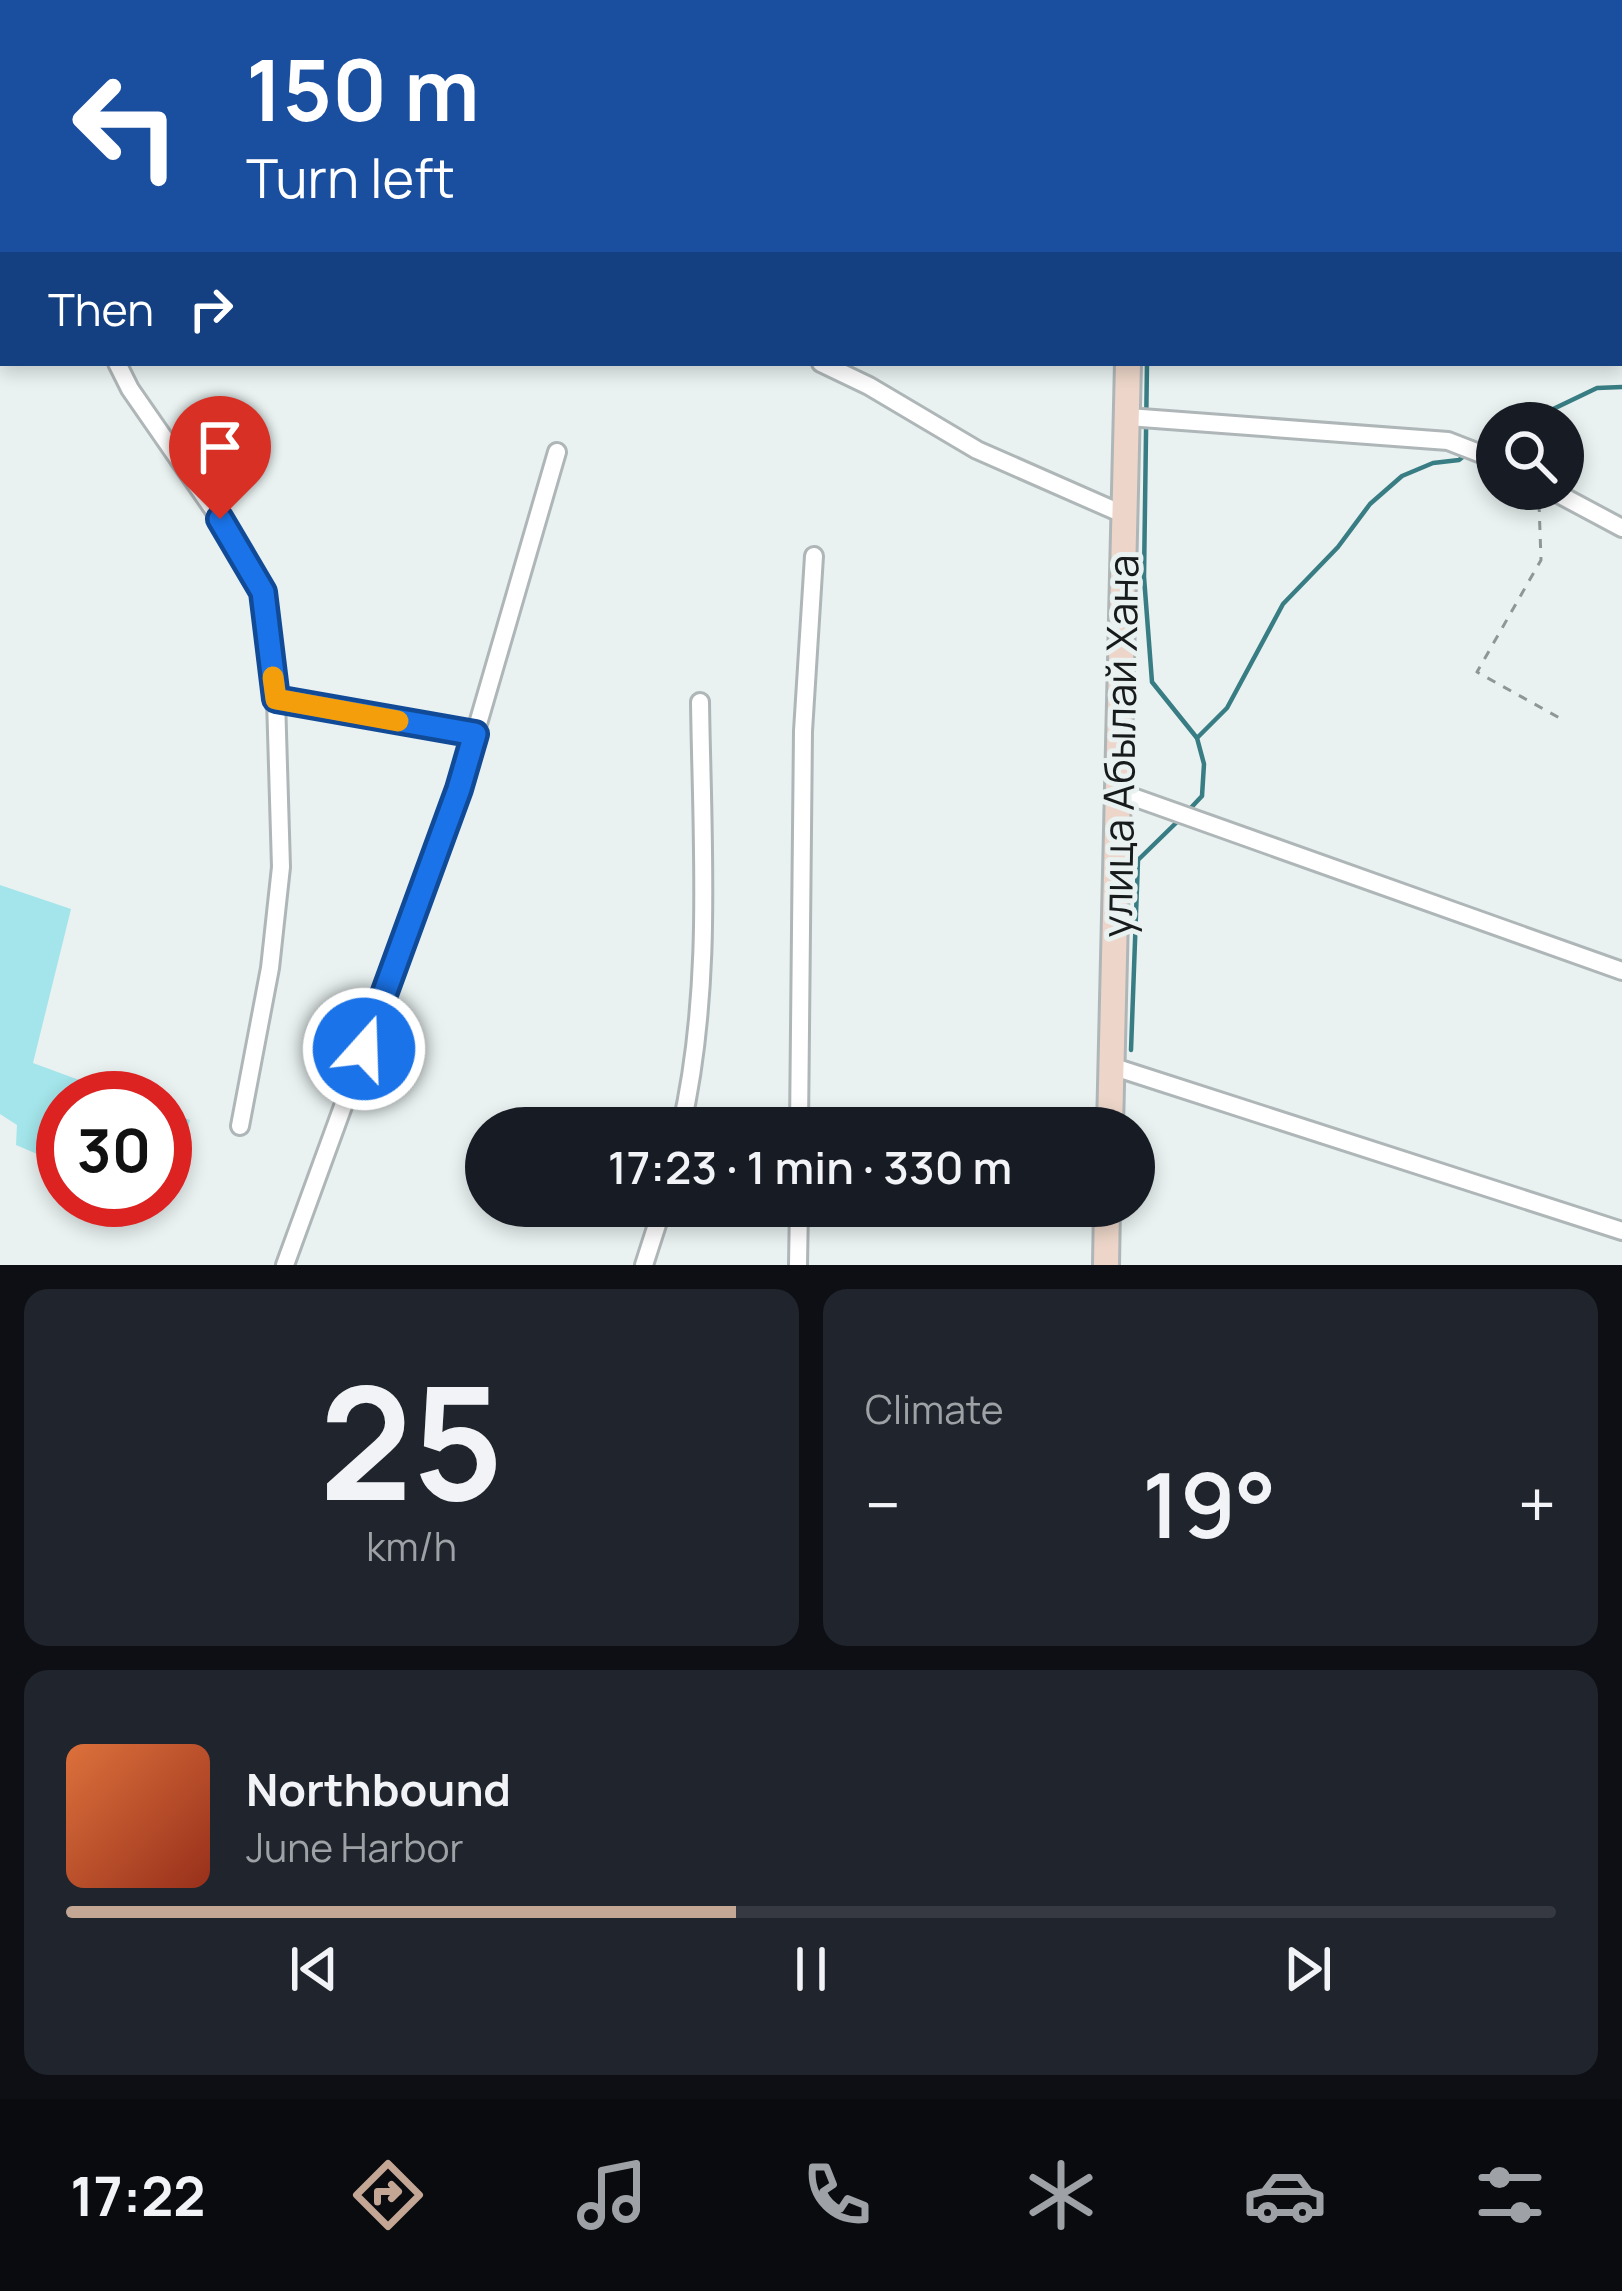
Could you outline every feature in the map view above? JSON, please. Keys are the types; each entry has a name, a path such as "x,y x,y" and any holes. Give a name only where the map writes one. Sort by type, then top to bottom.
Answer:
{"main road":[{"name":"улица Абылай Хана","path":"1110,1107 1128,366"},
{"path":"1106,1265 1107,1227"}],"street":[{"path":"119,366 243,552 263,592 276,699 281,868 271,968 240,1126"},
{"path":"827,366 977,450 1125,515"},
{"path":"1128,417 1448,441 1476,452"},
{"path":"284,1265 459,789 557,452"},
{"path":"1584,508 1622,529"},
{"path":"799,1107 803,731 814,556"},
{"path":"276,699 475,734"},
{"path":"684,1107 699,1005 704,916 700,701"},
{"path":"1119,791 1622,970"},
{"path":"1111,1066 1622,1231"},
{"path":"644,1265 656,1227"},
{"path":"798,1265 799,1227"}],"path":[{"path":"1540,510 1541,560 1478,673 1564,721"}],"shaded area":[{"path":"0,885 71,909 33,1063 55,1071 36,1071 36,1154 16,1145 17,1125 0,1114"}],"waterway":[{"path":"1147,366 1144,577 1152,682 1197,738 1204,764 1202,796 1186,813"},
{"path":"1568,402 1597,388 1622,387"},
{"path":"1197,738 1227,708 1283,604 1338,547 1370,504 1402,476 1433,463 1459,460 1469,452"},
{"path":"1131,1050 1138,860 1178,821"}],"slow traffic":[{"path":"273,677 276,699 398,721"}],"route":[{"path":"220,519 263,592 276,699 475,734 364,1049"}]}
